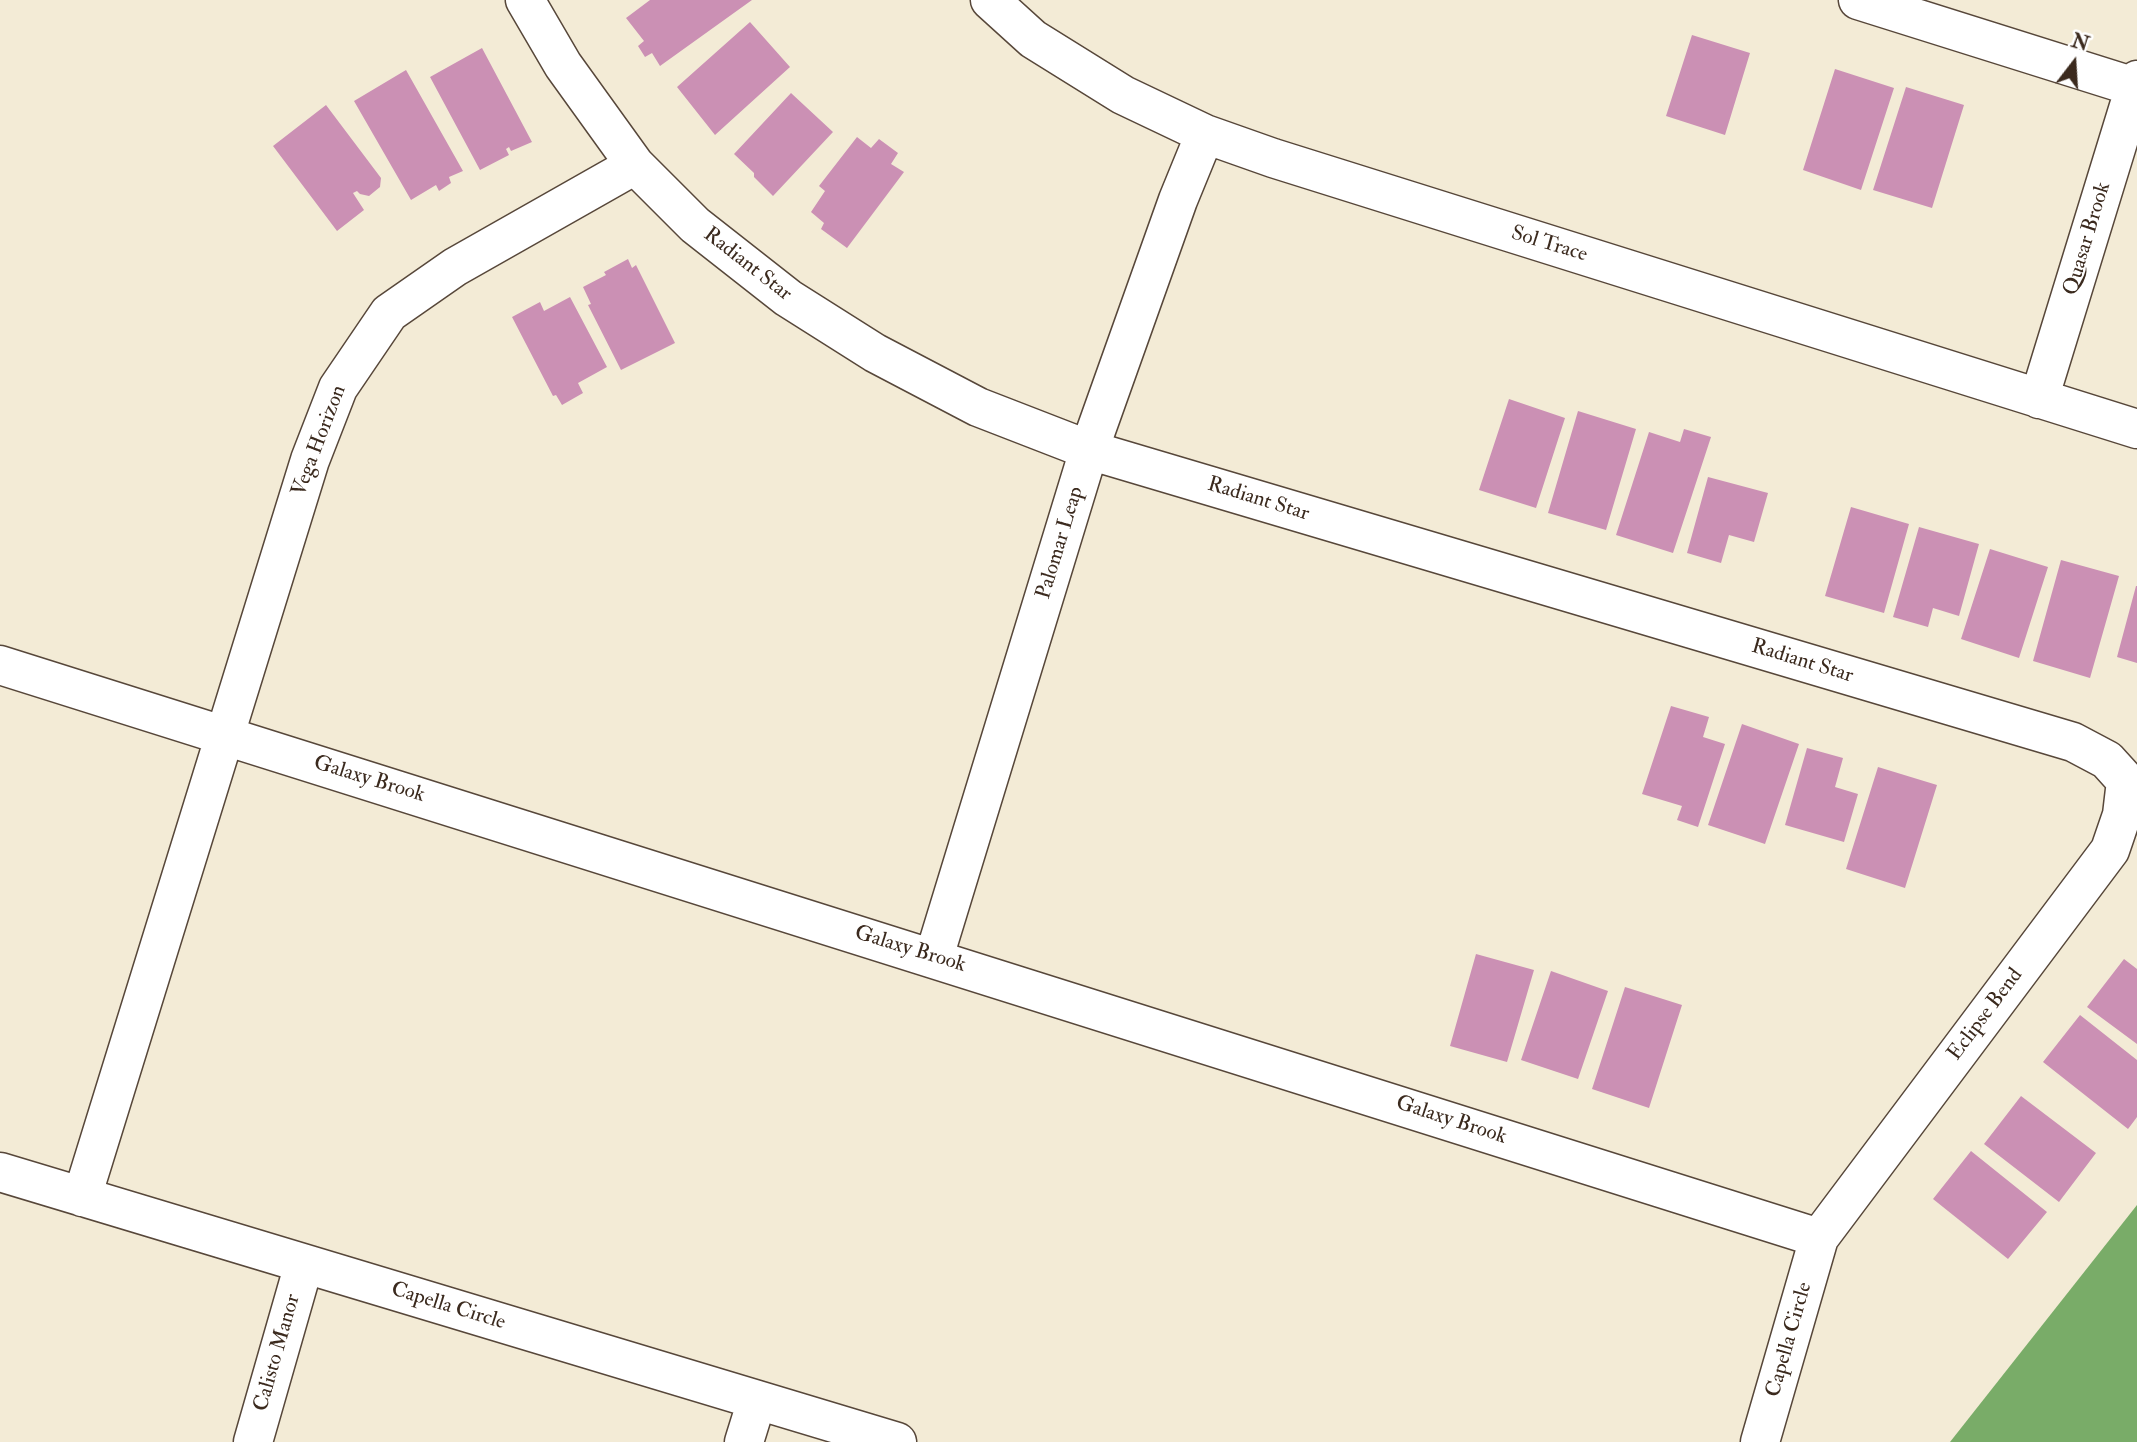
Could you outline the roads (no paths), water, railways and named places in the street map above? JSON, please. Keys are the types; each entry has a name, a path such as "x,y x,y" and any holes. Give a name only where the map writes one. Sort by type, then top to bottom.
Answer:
{"street":[{"name":"Radiant Star","path":"525,0 563,65 635,165 695,225 788,298 875,353 978,407 1090,450 2073,742 2107,761 2126,781"},
{"name":"Sol Trace","path":"989,0 1033,39 1111,88 1205,134 1299,167 2137,429"},
{"path":"1858,0 2136,83"},
{"name":"Quasar Brook","path":"2039,398 2136,83"},
{"name":"Palomar Leap","path":"934,957 1090,450 1178,200 1205,134"},
{"name":"Vega Horizon","path":"82,1197 223,734 314,448 338,388 389,313 455,267 635,165"},
{"name":"Galaxy Brook","path":"0,665 934,957 1819,1238"},
{"name":"Eclipse Bend","path":"1819,1238 2109,850 2122,815 2126,781"},
{"name":"Capella Circle","path":"0,1172 897,1442"},
{"name":"Capella Circle","path":"1760,1442 1819,1238"},
{"name":"Calisto Manor","path":"253,1442 304,1264"},
{"path":"744,1442 757,1400"}]}
